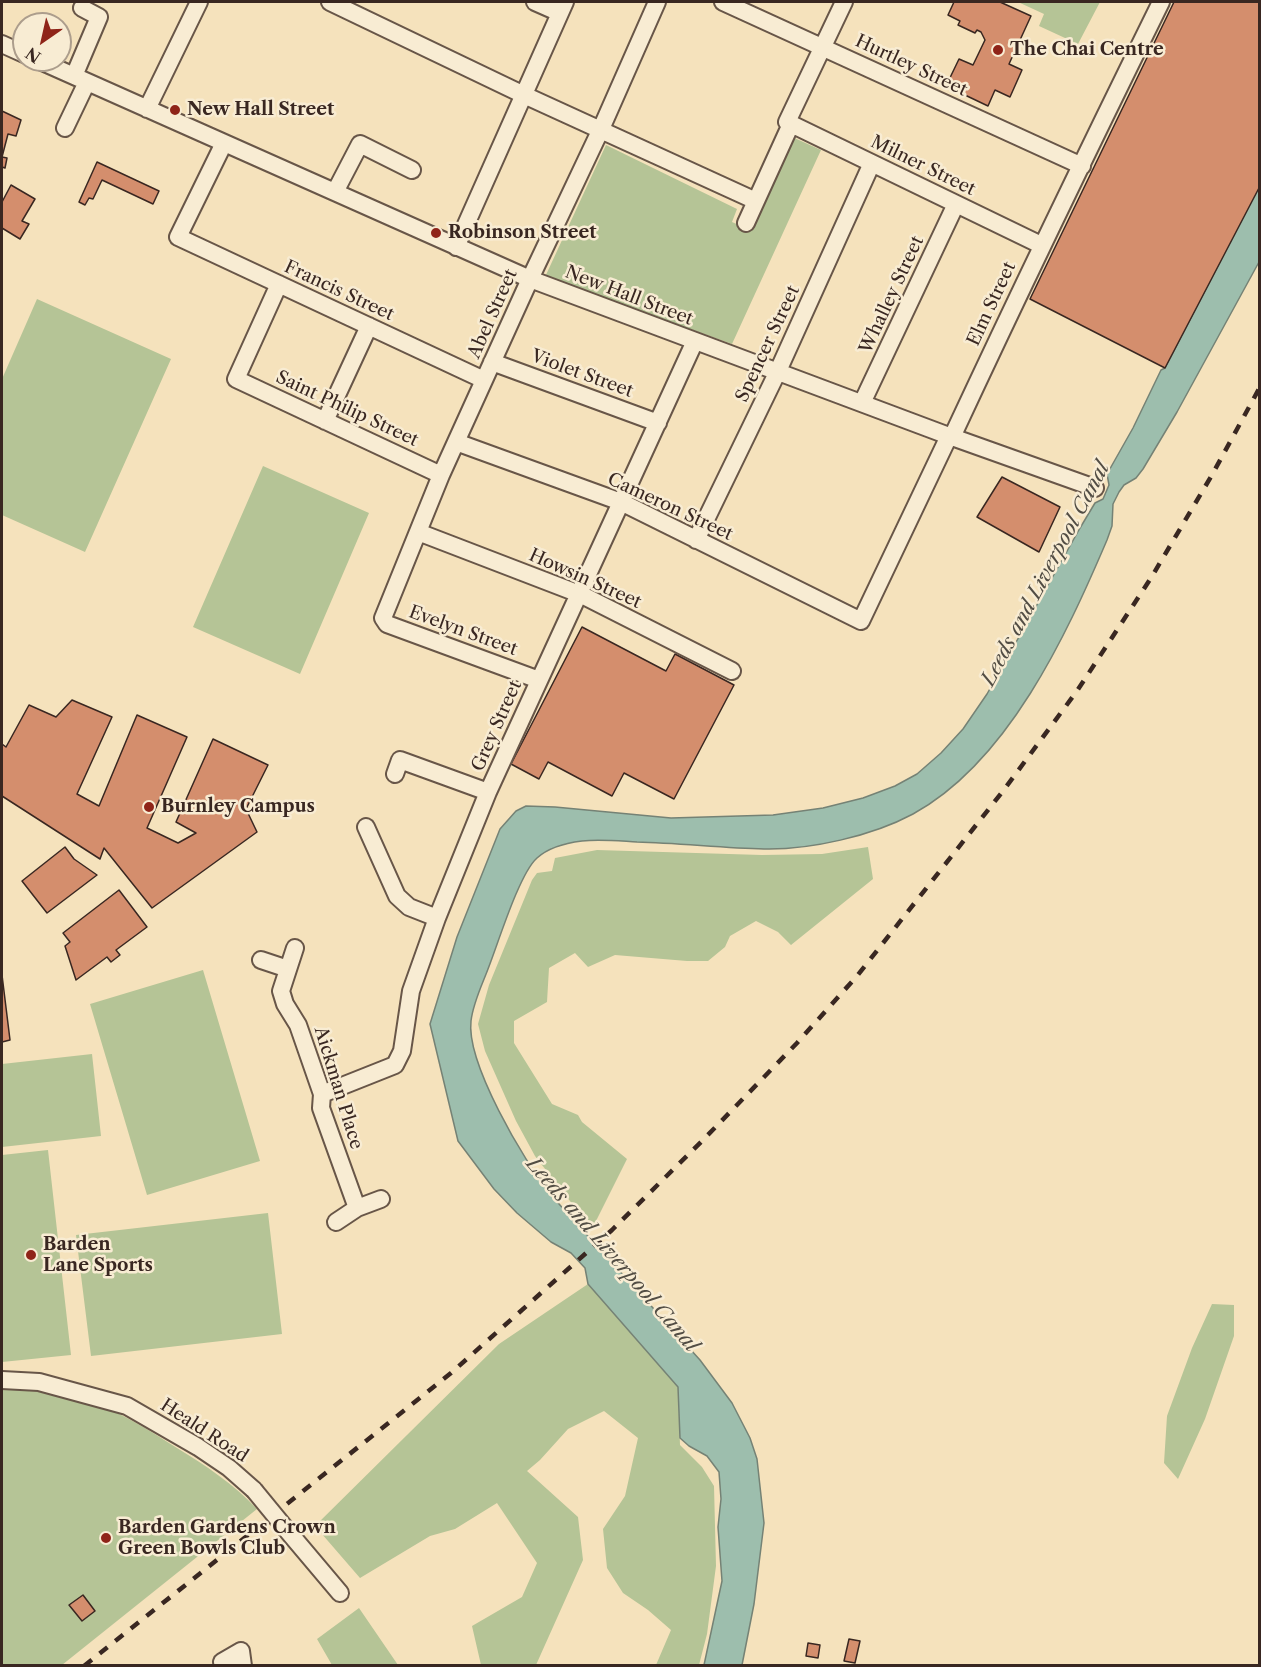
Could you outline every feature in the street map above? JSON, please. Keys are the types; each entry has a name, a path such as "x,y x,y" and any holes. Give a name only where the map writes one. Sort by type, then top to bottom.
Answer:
{"street":[{"path":"147,109 199,2"},
{"path":"330,2 524,95 756,201"},
{"path":"456,246 563,7 535,2"},
{"name":"Abel Street","path":"385,612 441,475 601,129 657,2"},
{"name":"Hurtley Street","path":"723,2 755,8 822,47 1082,166"},
{"path":"746,224 822,47 844,2"},
{"name":"Elm Street","path":"861,621 1041,245 1161,2"},
{"path":"65,128 80,79 104,19 82,8"},
{"name":"New Hall Street","path":"65,72 530,279 950,437 1095,488"},
{"name":"Milner Street","path":"789,123 1041,245"},
{"name":"Francis Street","path":"224,143 178,237 484,380"},
{"path":"334,192 360,144 412,170"},
{"name":"Spencer Street","path":"696,540 778,371 872,163"},
{"name":"Whalley Street","path":"862,403 956,204"},
{"name":"Saint Philip Street","path":"279,284 236,379 441,475"},
{"path":"325,421 369,326"},
{"name":"Grey Street","path":"322,1094 396,1065 402,1051 411,991 437,918 488,792 695,341"},
{"name":"Violet Street","path":"492,362 658,423"},
{"name":"Cameron Street","path":"456,442 621,502 861,621"},
{"name":"Howsin Street","path":"418,532 579,594 732,671"},
{"name":"Evelyn Street","path":"385,612 383,618 387,624 539,680"},
{"path":"395,774 400,760 488,792"},
{"path":"366,827 396,896 409,907 437,918"},
{"name":"Aickman Place","path":"296,948 282,991 285,1004 298,1025 322,1094 321,1108 357,1208"},
{"path":"261,960 288,969"},
{"path":"336,1222 357,1208 381,1198"},
{"name":"Heald Road","path":"2,1380 39,1382 127,1406 198,1447 229,1468 254,1490 340,1593"},
{"path":"222,1662 245,1653"}],"shaded area":[{"path":"1018,2 1100,2 1078,44 1039,26 1044,14"},
{"path":"790,136 821,150 732,344 545,277 606,145 737,209 732,222 748,229"},
{"path":"1259,186 1259,262 1143,469 1119,492 1113,504 1112,526 1107,540 1053,655 1005,730 978,763 947,791 913,814 879,829 821,844 764,849 596,840 558,846 542,854 530,866 510,910 476,1001 471,1021 472,1039 487,1085 512,1136 539,1179 700,1360 732,1403 750,1438 757,1459 764,1523 754,1604 742,1665 704,1665 722,1581 718,1527 721,1499 719,1472 707,1456 680,1438 678,1387 588,1284 585,1268 571,1253 551,1242 517,1213 494,1189 458,1141 430,1024 457,937 500,829 516,811 526,806 671,818 773,815 823,808 863,798 895,786 917,774 941,753 963,729 987,694 1080,528 1095,503 1103,499 1109,485 1107,474 1133,428 1161,370 1165,368"},
{"path":"37,299 171,359 85,552 2,515 2,379"},
{"path":"263,466 369,513 300,674 193,627"},
{"path":"868,847 873,879 791,945 778,932 756,921 730,936 725,947 708,961 615,955 588,967 575,953 549,968 547,1002 514,1021 514,1043 552,1104 578,1115 582,1122 627,1159 593,1227 535,1156 516,1121 485,1051 478,1024 489,985 532,880 537,873 552,871 555,858 597,850 762,855 822,854"},
{"path":"203,970 260,1161 147,1195 90,1004"},
{"path":"92,1054 101,1136 2,1147 2,1064"},
{"name":"Barden Lane Sports","path":"48,1150 71,1355 2,1362 2,1155"},
{"path":"268,1213 282,1334 91,1356 76,1235"},
{"path":"588,1284 678,1387 680,1445 702,1467 714,1486 716,1566 707,1634 699,1665 656,1665 671,1630 623,1593 607,1568 603,1529 625,1496 638,1438 604,1411 568,1429 527,1471 578,1517 583,1560 536,1665 481,1665 472,1626 522,1597 537,1563 497,1503 455,1529 430,1536 360,1578 315,1526 499,1344"},
{"path":"1212,1304 1234,1305 1234,1336 1205,1419 1178,1479 1164,1463 1167,1416 1192,1348"},
{"path":"2,1389 58,1392 110,1409 150,1431 209,1469 239,1491 257,1509 62,1665 2,1665"},
{"path":"359,1608 398,1665 332,1665 317,1639"}],"building":[{"name":"The Chai Centre","path":"954,2 1000,2 1031,16 1009,64 1022,70 1010,97 995,90 988,106 946,86 959,59 973,65 985,40 981,32 977,30 975,33 958,25 960,21 948,15"},
{"path":"1174,2 1260,2 1260,186 1165,368 1030,299"},
{"path":"2,111 21,120 16,136 8,134 2,157"},
{"path":"2,157 7,158 5,168 2,167"},
{"path":"97,162 159,191 153,204 102,180 93,199 89,198 85,205 79,202"},
{"path":"11,185 35,199 22,221 29,224 20,239 2,228 2,202"},
{"path":"1002,477 1060,507 1039,552 977,517"},
{"path":"582,627 666,671 675,654 734,685 674,799 624,773 612,796 548,762 539,779 511,764"},
{"path":"72,700 112,717 77,794 99,806 137,715 187,737 147,828 178,843 196,833 176,822 213,739 268,765 246,809 257,832 152,908 104,848 100,859 2,796 2,744 6,747 29,705 56,717"},
{"path":"65,847 74,859 97,875 47,913 22,881"},
{"path":"119,890 147,927 116,950 120,955 111,962 107,957 76,980 65,946 70,942 63,933"},
{"path":"2,975 10,1040 2,1042"},
{"path":"83,1595 95,1611 82,1621 69,1605"},
{"path":"849,1639 860,1641 855,1663 844,1661"},
{"path":"808,1643 820,1645 818,1658 806,1656"}],"railway":[{"path":"84,1666 451,1373 612,1230 797,1043 857,976 1003,791 1077,691 1151,578 1212,475 1260,387"}],"place":[{"name":"The Chai Centre","path":"998,50"},
{"name":"New Hall Street","path":"175,110"},
{"name":"Robinson Street","path":"436,233"},
{"name":"Burnley Campus","path":"149,807"},
{"name":"Barden Lane Sports","path":"31,1255"},
{"name":"Barden Gardens Crown Green Bowls Club","path":"106,1538"}],"water label":[{"name":"Leeds and Liverpool Canal","path":"1046,574"},
{"name":"Leeds and Liverpool Canal","path":"612,1255"}]}
